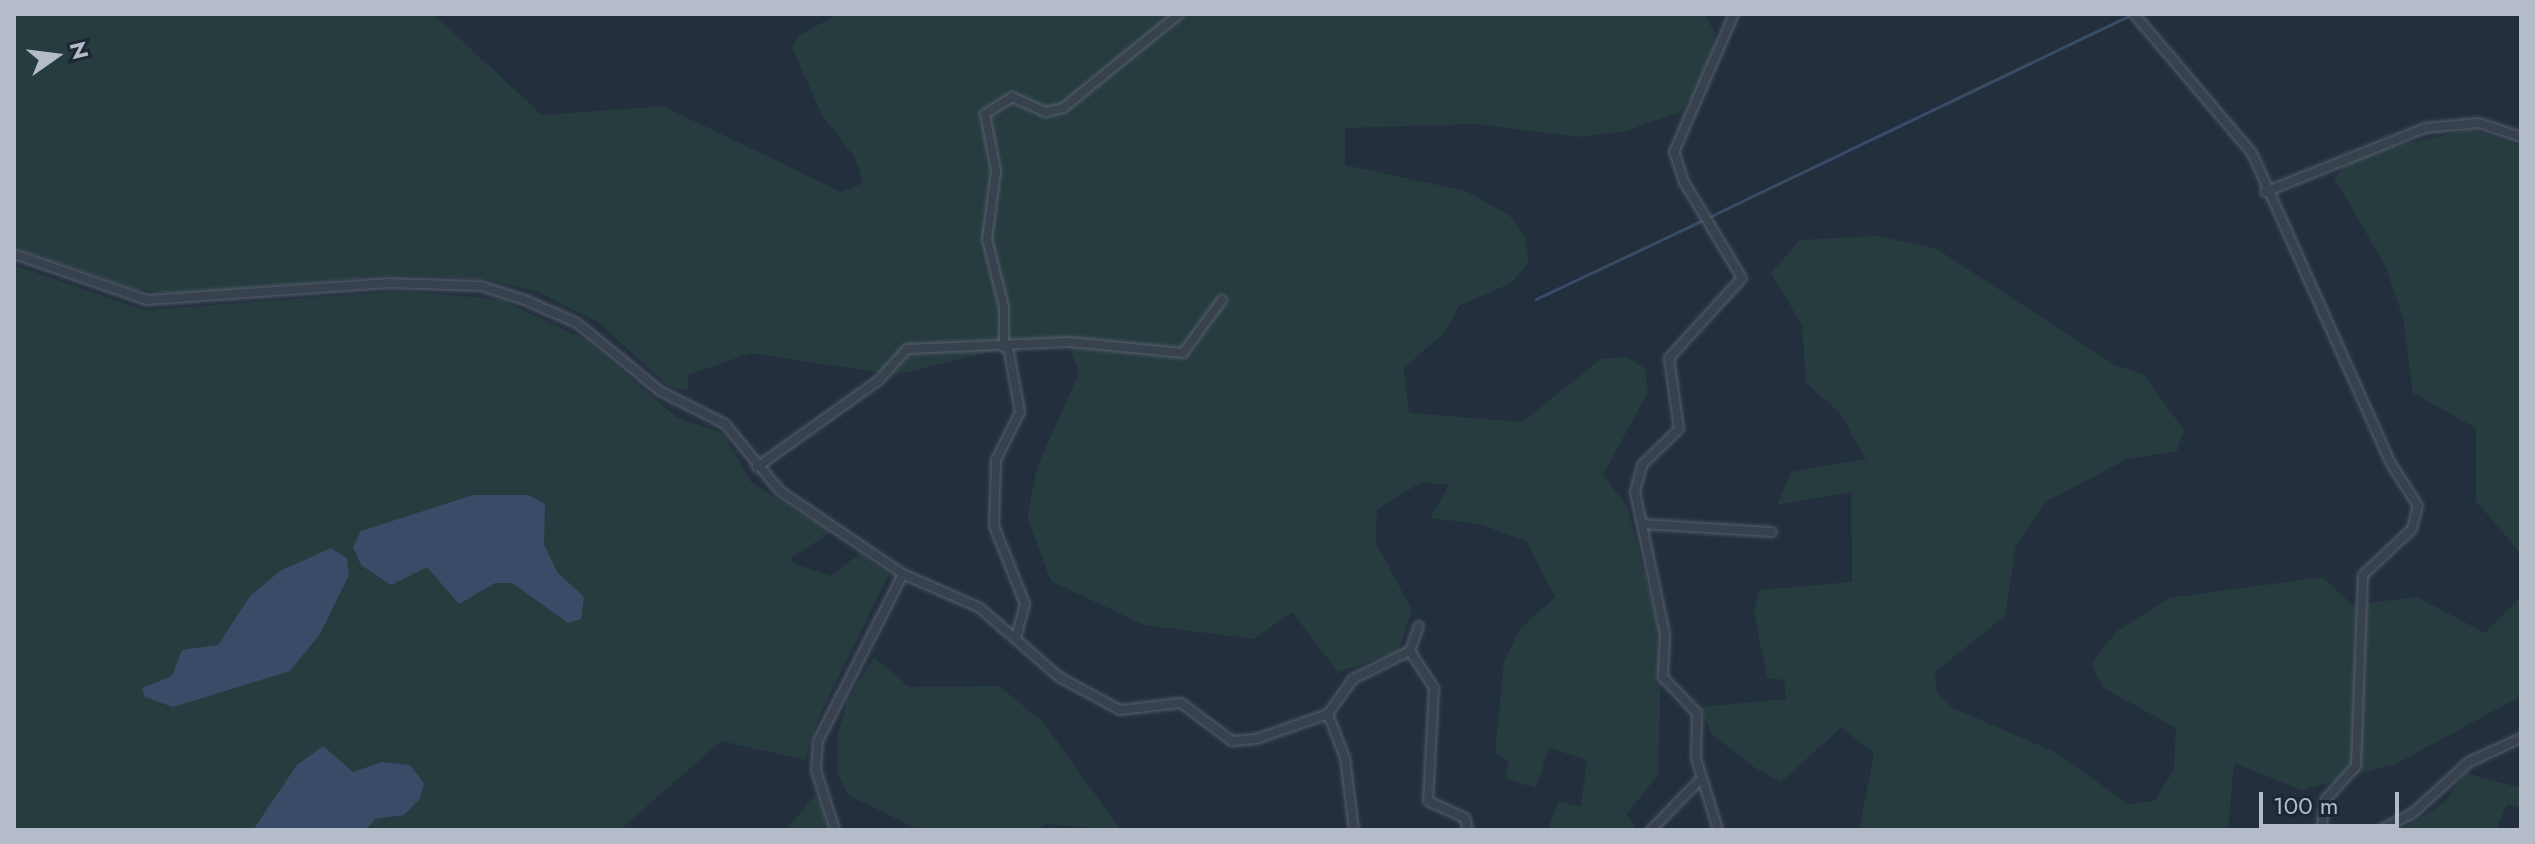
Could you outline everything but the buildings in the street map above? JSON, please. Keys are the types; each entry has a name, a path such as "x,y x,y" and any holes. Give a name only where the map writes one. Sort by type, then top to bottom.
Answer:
{"street":[{"path":"1017,634 1025,604 994,526 996,460 1020,412 1006,347 1004,307 987,239 996,171 985,114 1012,97 1046,112 1063,108 1179,14"},
{"path":"1718,830 1701,779 1694,704 1663,677 1665,634 1642,524 1637,478 1679,429 1669,358 1742,278 1684,182 1674,152 1734,14"},
{"path":"2134,14 2252,153 2265,192 2315,282 2420,519 2363,575 2356,766 2326,799 2321,830"},
{"path":"2265,192 2425,128 2479,123 2521,137"},
{"path":"14,254 129,296 175,302 376,283 481,286 597,337 660,391 729,427 757,467 780,491 903,574 971,602 1017,634 1085,694 1125,711 1181,703 1232,741 1328,714 1353,679 1410,651 1419,626"},
{"path":"757,467 879,380 896,354 916,347 1006,347 1069,342 1183,353 1222,300"},
{"path":"1642,524 1772,532"},
{"path":"835,830 816,770 818,741 903,574"},
{"path":"1410,651 1434,688 1428,801 1465,818 1468,830"},
{"path":"1328,714 1345,758 1354,830"},
{"path":"2380,830 2431,799 2469,762 2521,738"},
{"path":"1651,830 1701,779"}],"green space":[{"path":"14,14 433,14 542,115 663,106 841,192 863,183 855,158 822,115 792,48 798,36 838,14 1705,14 1715,34 1709,74 1682,111 1626,131 1578,137 1477,124 1345,128 1345,165 1466,191 1509,215 1525,236 1529,262 1511,283 1459,306 1444,333 1404,368 1409,413 1522,422 1601,359 1626,357 1645,368 1648,392 1603,475 1627,506 1662,640 1658,775 1627,814 1636,830 1548,830 1558,801 1581,807 1587,760 1549,748 1536,788 1506,779 1508,762 1495,753 1504,662 1520,629 1555,597 1526,541 1479,524 1430,518 1449,485 1422,482 1377,509 1376,543 1412,610 1398,652 1338,672 1292,612 1254,639 1144,625 1051,581 1027,517 1037,467 1079,373 1070,349 1040,340 895,375 751,353 688,375 688,391 668,386 599,323 538,292 486,279 395,275 178,294 134,289 14,247"},
{"path":"2472,129 2521,146 2521,554 2476,501 2476,428 2413,393 2403,318 2385,265 2334,178 2357,155"},
{"path":"1878,236 1937,249 2113,364 2143,374 2184,430 2177,451 2127,459 2046,502 2016,545 2005,616 1935,672 1937,692 1953,708 2057,753 2128,804 2154,801 2174,770 2176,728 2103,688 2091,664 2116,632 2169,598 2323,577 2352,605 2417,597 2485,633 2521,597 2521,696 2398,763 2302,790 2234,763 2228,830 1859,830 1874,754 1842,727 1781,782 1755,768 1711,733 1700,707 1786,699 1784,680 1767,678 1754,612 1759,590 1852,582 1851,492 1777,505 1791,472 1866,459 1839,412 1806,383 1802,325 1771,273 1800,240"},
{"path":"14,265 144,310 401,291 500,299 588,341 676,417 723,433 751,482 831,532 791,558 797,565 831,576 860,553 889,574 819,717 805,760 721,741 620,830 14,830"},
{"path":"874,657 909,687 999,686 1043,722 1121,830 1046,824 1035,830 920,830 848,795 838,774 837,739 847,700"},
{"path":"2465,773 2521,788 2521,807 2507,805 2496,829 2401,830 2444,803"},
{"path":"814,796 824,803 825,830 786,830"}],"water":[{"path":"473,495 528,495 545,504 544,544 557,572 584,597 581,619 568,623 512,583 495,583 459,604 427,567 391,585 361,565 353,547 361,531"},
{"path":"331,548 347,558 349,575 320,634 290,671 173,707 145,697 142,688 172,676 182,650 218,645 250,596 280,571"},
{"path":"323,746 353,772 382,762 410,765 424,783 420,799 404,815 375,819 366,830 253,830 297,765"}],"waterway":[{"path":"1711,216 2128,16"},
{"path":"1536,299 1703,220"}]}
